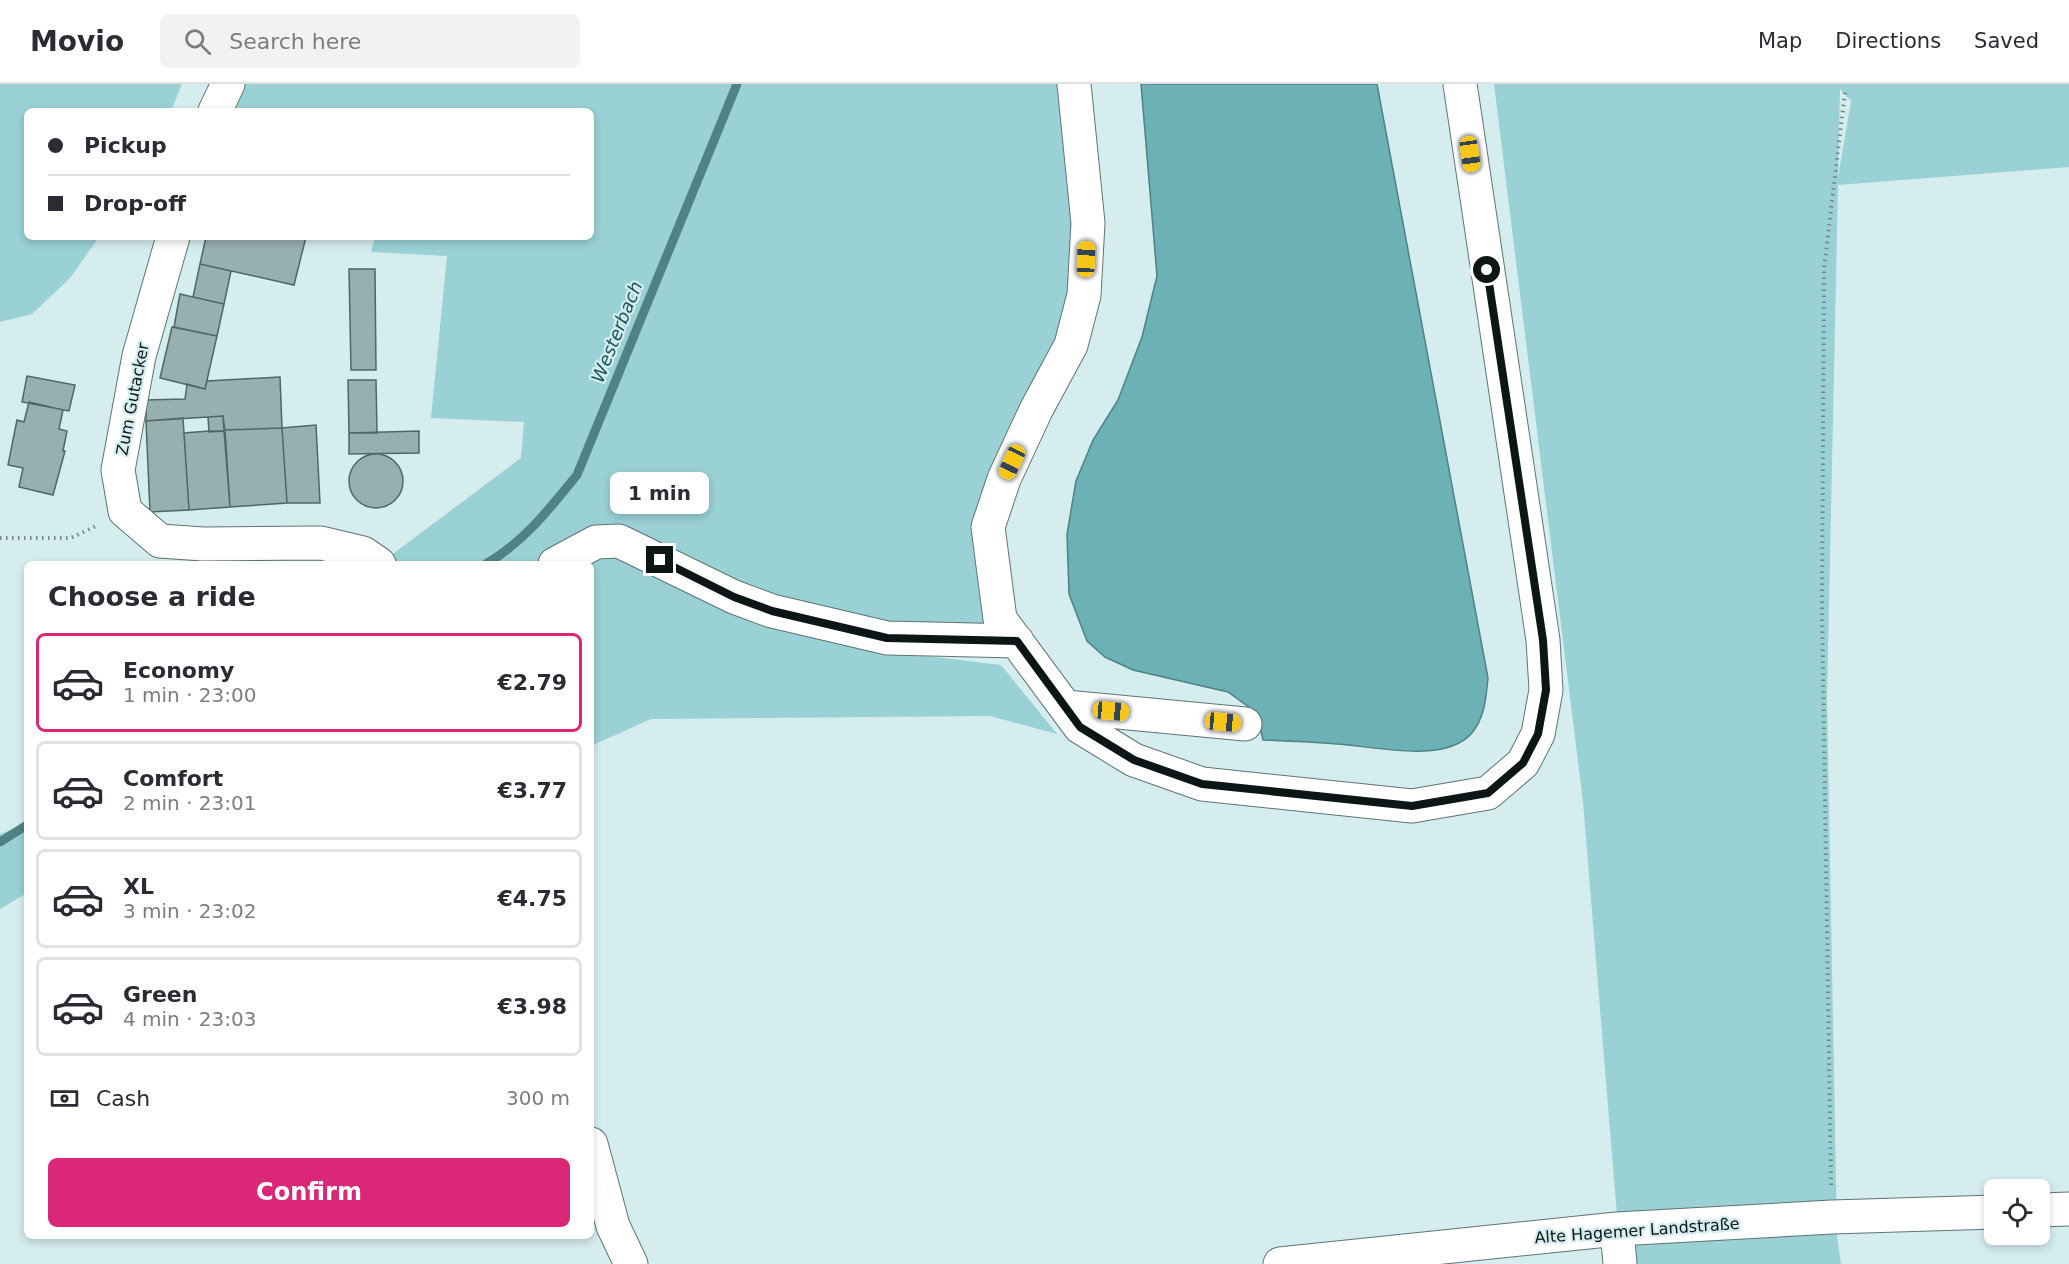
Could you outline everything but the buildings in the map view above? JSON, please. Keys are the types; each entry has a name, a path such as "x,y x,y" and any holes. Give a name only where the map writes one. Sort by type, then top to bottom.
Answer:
{"street":[{"path":"216,108 228,84"},
{"path":"1074,84 1088,222 1084,295 1071,345 1008,469 988,527 1000,619 1080,727 1134,760 1202,784 1412,806 1488,793 1523,763 1538,734 1546,690 1543,640 1460,84"},
{"name":"Zum Gutacker","path":"126,511 118,470 139,356 172,240"},
{"path":"126,511 160,541 203,544 321,543 363,553 374,561"},
{"path":"561,561 596,542 619,541 734,597 772,611 887,638 1017,641"},
{"path":"1066,707 1245,724"},
{"path":"594,1155 614,1226 631,1264"},
{"path":"2050,1210 2069,1209"},
{"name":"Alte Hagemer Landstraße","path":"1280,1264 1617,1229 1832,1217 1984,1212"},
{"path":"1617,1229 1620,1264"}],"path":[{"path":"1832,1217 1822,605 1824,269 1845,92"},
{"path":"0,538 71,538 126,511"}],"shaded area":[{"path":"0,84 182,84 172,108 24,108 24,240 97,240 70,278 32,314 0,322"},
{"path":"238,84 1067,84 1079,295 1002,472 995,633 894,626 801,610 657,545 560,550 543,561 394,561 390,556 521,458 524,422 431,418 447,256 371,252 374,240 594,240 594,108 226,108"},
{"path":"1141,84 1377,84 1488,678 1484,707 1476,728 1459,743 1426,751 1407,751 1263,740 1257,713 1228,692 1133,670 1105,657 1087,641 1069,594 1067,534 1076,481 1093,440 1118,400 1142,337 1157,276"},
{"path":"1494,84 2069,84 2069,167 1838,185 1827,698 1837,1236 1841,1264 1621,1264 1583,802","holes":["1840,89 1851,101 1838,177"]},
{"path":"607,549 893,652 1001,665 1057,734 990,716 651,719 594,745 594,561 582,561"},
{"path":"24,825 24,895 0,909 0,834"}],"waterway":[{"name":"Westerbach","path":"491,561 524,535 577,475 737,84"},
{"name":"Westerbach","path":"0,842 24,827"}],"route":[{"path":"660,560 734,597 772,611 887,638 1017,641 1080,727 1134,760 1202,784 1412,806 1488,793 1523,763 1538,734 1546,690 1543,640 1487,270"}]}
